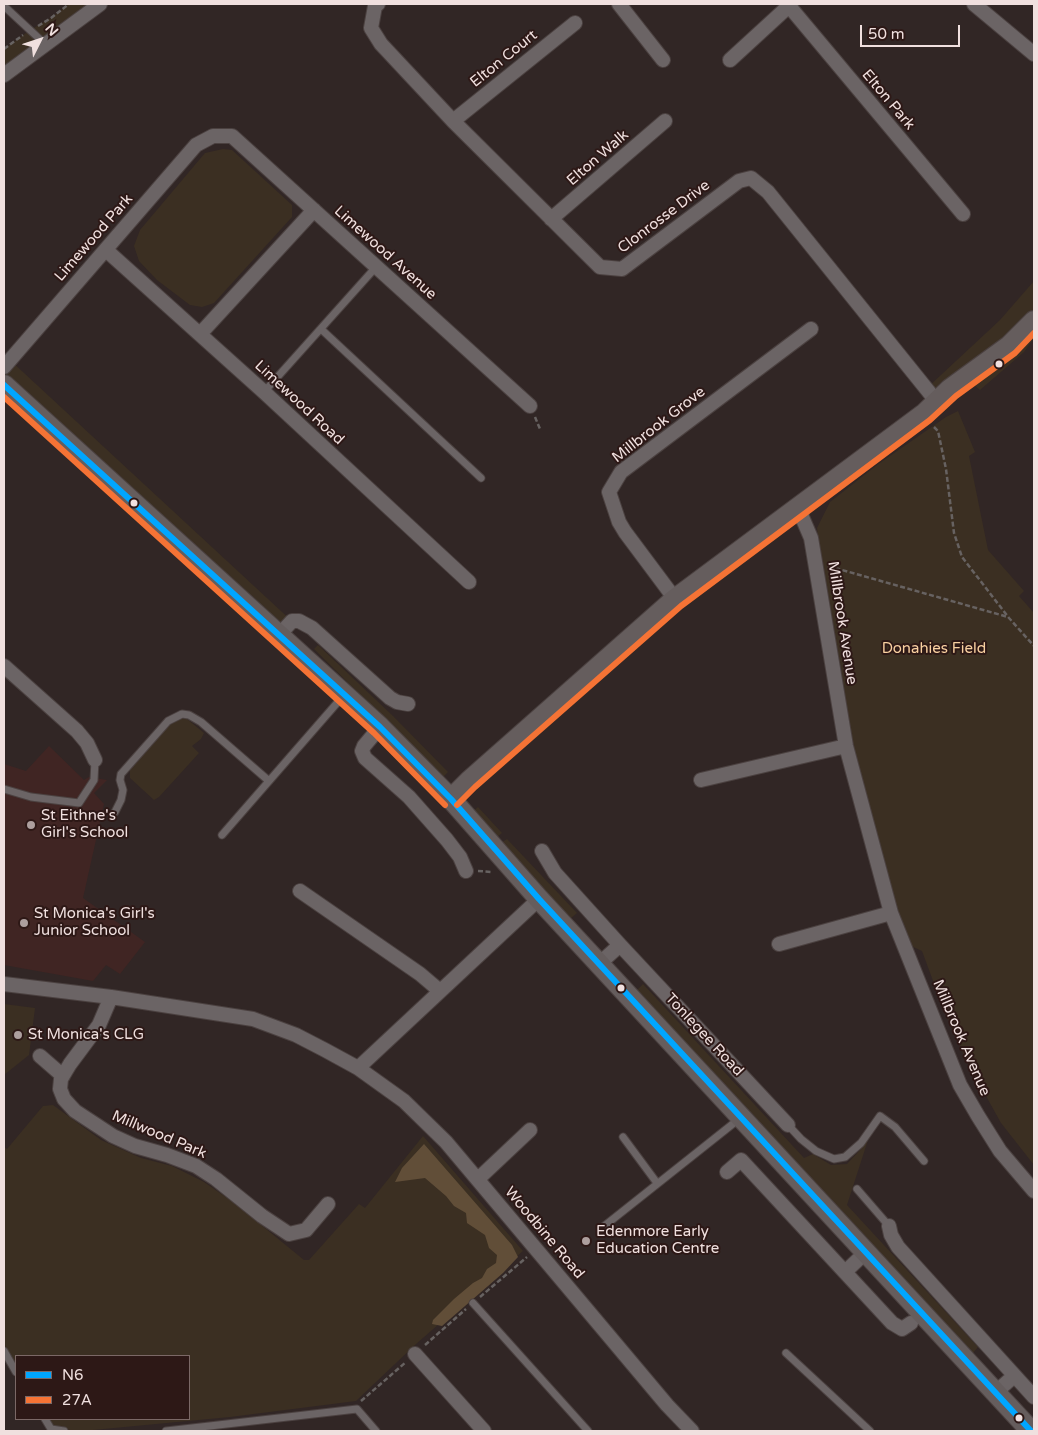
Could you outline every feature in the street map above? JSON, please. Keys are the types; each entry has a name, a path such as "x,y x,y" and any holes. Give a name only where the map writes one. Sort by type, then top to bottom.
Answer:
{"main road":[{"path":"451,800 482,769 675,599 931,407 950,389 1009,346 1034,321"},
{"name":"Tonlegee Road","path":"4,385 380,727 451,800 539,899 1031,1431"}],"street":[{"name":"Clonrosse Drive","path":"378,4 375,6 371,28 381,44 453,121 600,267 622,269 739,181 751,178 768,192 931,407"},
{"path":"619,4 663,60"},
{"path":"974,4 1034,54"},
{"path":"4,75 93,5"},
{"path":"730,60 790,5"},
{"name":"Elton Park","path":"790,5 963,214"},
{"name":"Elton Court","path":"453,121 575,22"},
{"name":"Elton Walk","path":"551,219 665,121"},
{"name":"Limewood Avenue","path":"213,136 232,136 530,406"},
{"name":"Limewood Park","path":"4,367 196,145 213,136"},
{"path":"200,334 314,210"},
{"name":"Limewood Road","path":"106,250 264,392 469,582"},
{"name":"Millbrook Grove","path":"675,599 624,532 609,492 621,472 810,329"},
{"name":"Millbrook Avenue","path":"795,508 802,517 811,538 846,746 891,913 960,1085 1000,1151 1034,1190"},
{"path":"279,635 292,622 299,621 312,628 390,698 408,704"},
{"path":"4,666 77,731 87,744 95,760"},
{"path":"380,727 364,746 362,751 364,758 409,797 447,840 460,857 466,871"},
{"path":"701,780 846,746"},
{"name":"Tonlegee Road","path":"542,851 556,873 620,945 788,1125"},
{"path":"300,891 420,974 440,990"},
{"path":"4,984 111,997 253,1019 296,1035 358,1068 539,899"},
{"path":"779,944 891,913"},
{"path":"599,964 620,945"},
{"path":"40,1056 63,1076 99,1025 111,997"},
{"name":"Woodbine Road","path":"358,1068 404,1101 446,1142 667,1405 692,1431"},
{"name":"Millwood Park","path":"63,1076 60,1089 64,1099 89,1122 113,1136 196,1166 216,1179 262,1216 290,1234 306,1230 328,1204"},
{"path":"478,1179 530,1130"},
{"path":"727,1172 741,1160 892,1323 902,1330 911,1323"},
{"path":"889,1226 891,1235 898,1247 1034,1397"},
{"path":"845,1272 866,1253"},
{"path":"415,1354 484,1431"},
{"path":"995,1393 1014,1376"}],"lane":[{"path":"4,6 45,44"},
{"path":"264,392 376,267"},
{"path":"321,329 481,478"},
{"path":"222,834 344,695"},
{"path":"115,812 121,800 123,790 120,780 121,774 168,721 182,714 189,715 201,722 269,781"},
{"path":"4,789 31,797 80,803 94,780 95,760"},
{"path":"788,1125 808,1145 834,1159 845,1157 856,1148 880,1116 894,1127 924,1161"},
{"path":"603,1227 741,1117"},
{"path":"623,1137 657,1184"},
{"path":"856,1189 889,1226"},
{"path":"473,1303 588,1431"},
{"path":"4,1351 15,1370"},
{"path":"786,1353 870,1431"},
{"path":"166,1431 357,1408 376,1431"},
{"path":"46,1420 52,1429 64,1431"}],"path":[{"path":"931,407 946,469 954,533 962,556 1009,618 1034,646"},
{"path":"817,566 832,566 1009,618"},
{"path":"466,871 491,872 498,878"},
{"path":"357,1408 360,1402 536,1248"}],"shaded area":[{"path":"49,746 84,780 89,777 107,780 94,793 104,804 83,898 145,942 120,974 106,965 93,981 4,965 4,764 26,771"},
{"path":"424,1144 512,1245 518,1257 503,1273 442,1326 432,1324 433,1320 454,1299 482,1278 487,1269 496,1263 497,1255 489,1248 485,1235 467,1223 466,1213 454,1206 446,1196 425,1178 395,1182 402,1168"}],"green space":[{"path":"69,4 88,4 92,9 4,75 4,49"},
{"path":"223,149 232,150 292,205 292,217 214,303 202,307 190,305 157,280 139,261 134,246 140,230 205,153"},
{"path":"1034,281 1034,338 1024,352 980,390 974,385 976,376 937,401 927,388 1000,320"},
{"path":"10,360 295,624 277,633 4,384 4,367"},
{"name":"Donahies Field","path":"958,411 975,452 969,456 988,550 1024,591 1019,596 1034,613 1034,1165 1001,1123 966,1060 942,1005 922,951 903,942 846,746 817,528 830,502 877,465 946,417"},
{"path":"318,645 393,716 448,772 443,777 314,649"},
{"path":"180,718 187,719 204,733 201,739 192,746 199,753 159,797 154,800 130,778 130,770 169,724"},
{"path":"478,807 502,833 490,843 467,817"},
{"path":"507,839 577,913 570,919 501,843"},
{"path":"643,984 804,1158 813,1154 831,1165 847,1164 862,1148 864,1142 868,1140 847,1205 978,1347 973,1353 637,990"},
{"name":"St Monica's CLG","path":"4,1004 35,1008 29,1055 4,1075"},
{"path":"53,1105 101,1140 141,1158 172,1166 204,1182 233,1202 304,1260 309,1260 359,1204 365,1208 423,1136 523,1251 416,1344 356,1401 230,1417 93,1430 70,1430 54,1427 50,1420 190,1420 190,1355 15,1355 15,1363 4,1345 4,1147 7,1149 43,1106"}],"transit line":[{"name":"27A","path":"457,805 475,787 681,606 930,420 956,396 1015,353 1034,333"},
{"name":"N6","path":"4,385 380,727 451,799 539,899 1031,1431"},
{"name":"27A","path":"4,397 374,733 445,805"}],"place":[{"name":"St Eithne's Girl's School","path":"31,825"},
{"name":"St Monica's Girl's Junior School","path":"24,923"},
{"name":"St Monica's CLG","path":"18,1035"},
{"name":"Edenmore Early Education Centre","path":"586,1241"}]}
